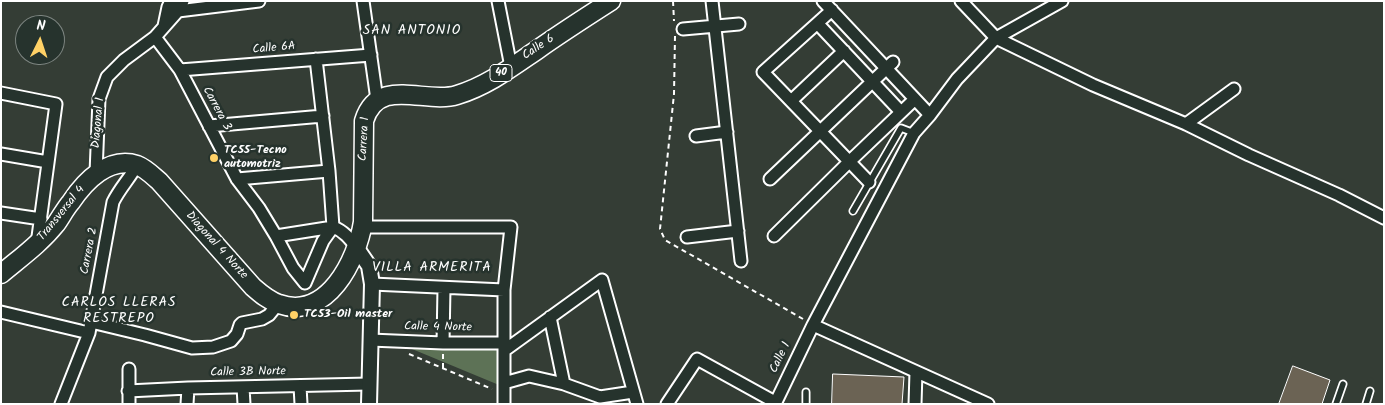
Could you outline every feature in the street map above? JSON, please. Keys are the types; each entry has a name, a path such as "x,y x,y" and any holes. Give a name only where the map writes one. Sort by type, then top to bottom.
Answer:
{"main road":[{"name":"Calle 6","path":"377,100 405,94 452,96 466,92 511,68 611,1"},
{"name":"Carrera 1","path":"363,224 364,121 367,111 377,100"},
{"name":"Transversal 4","path":"1,274 37,244 56,224 72,199 96,173 110,165 131,164"},
{"name":"Diagonal 4 Norte","path":"131,164 148,171 159,180 253,287 278,304 291,307 304,306 316,302 330,291 342,276 356,247"},
{"path":"356,247 363,224"}],"street":[{"path":"164,26 171,1"},
{"path":"155,37 181,6 259,1"},
{"name":"Carrera 1","path":"363,1 377,100"},
{"path":"498,1 511,68"},
{"path":"712,1 741,261"},
{"path":"823,1 861,40 890,65 915,99 930,115"},
{"path":"961,1 996,38 1093,85 1186,124 1384,218"},
{"name":"Calle 1","path":"775,403 813,324 914,133 957,79 996,38 1062,1"},
{"path":"832,10 763,72 870,182"},
{"path":"679,30 739,24"},
{"path":"818,24 901,112"},
{"name":"Carrera 3","path":"155,37 180,70 237,179 259,208 293,268 305,283 323,241 333,227"},
{"name":"Diagonal 1","path":"96,173 99,99 107,77 124,60 155,37"},
{"path":"791,101 861,40"},
{"name":"Calle 6A","path":"180,70 371,55"},
{"path":"316,59 329,171 333,227"},
{"path":"770,179 890,65"},
{"path":"1186,124 1234,89"},
{"path":"1,94 56,104 37,244"},
{"path":"774,236 915,99"},
{"path":"209,126 323,116"},
{"path":"696,136 727,132"},
{"path":"1,154 48,162"},
{"name":"Carrera 2","path":"61,404 90,328 114,202 120,190 131,176 131,164"},
{"path":"237,179 329,171"},
{"path":"1,213 40,219"},
{"path":"363,224 511,226 504,290 504,399"},
{"path":"276,236 333,227 348,237 369,266 372,284 369,404"},
{"path":"687,236 738,230"},
{"path":"504,346 550,318 602,280 637,404"},
{"path":"372,284 504,290"},
{"path":"443,343 444,288"},
{"path":"1,312 90,328 145,334 192,348 213,347 231,341 237,334 240,325 247,321 262,319 269,315 278,304"},
{"path":"550,318 564,384"},
{"path":"813,324 988,404"},
{"name":"Calle 4 Norte","path":"370,340 504,346"},
{"path":"668,404 697,359 775,403"},
{"path":"129,369 129,404"},
{"path":"915,404 916,372"},
{"path":"504,382 529,376 564,384 600,398 633,392"},
{"name":"Calle 3B Norte","path":"128,391 243,386 369,384"},
{"path":"243,386 244,404"},
{"path":"300,386 301,404"},
{"path":"188,388 188,404"}],"lane":[{"path":"853,211 902,128 914,133"},
{"path":"1336,404 1343,384"},
{"path":"1366,404 1370,390"},
{"path":"806,392 806,404"}],"path":[{"path":"673,1 674,21"},
{"path":"679,30 660,230 662,235 665,240 813,324"},
{"path":"443,343 443,368"},
{"path":"404,351 443,368 504,399"}],"green space":[{"path":"499,343 499,385 400,344"}],"building":[{"path":"1293,366 1330,380 1322,404 1279,404"},
{"path":"833,374 904,377 902,404 832,404"}],"place":[{"name":"TC55-Tecno automotriz","path":"214,158"},
{"name":"TC53-Oil master","path":"294,315"}],"district":[{"name":"SAN ANTONIO","path":"412,32"},
{"name":"VILLA ARMERITA","path":"432,269"},
{"name":"CARLOS LLERAS RESTREPO","path":"119,312"}]}
